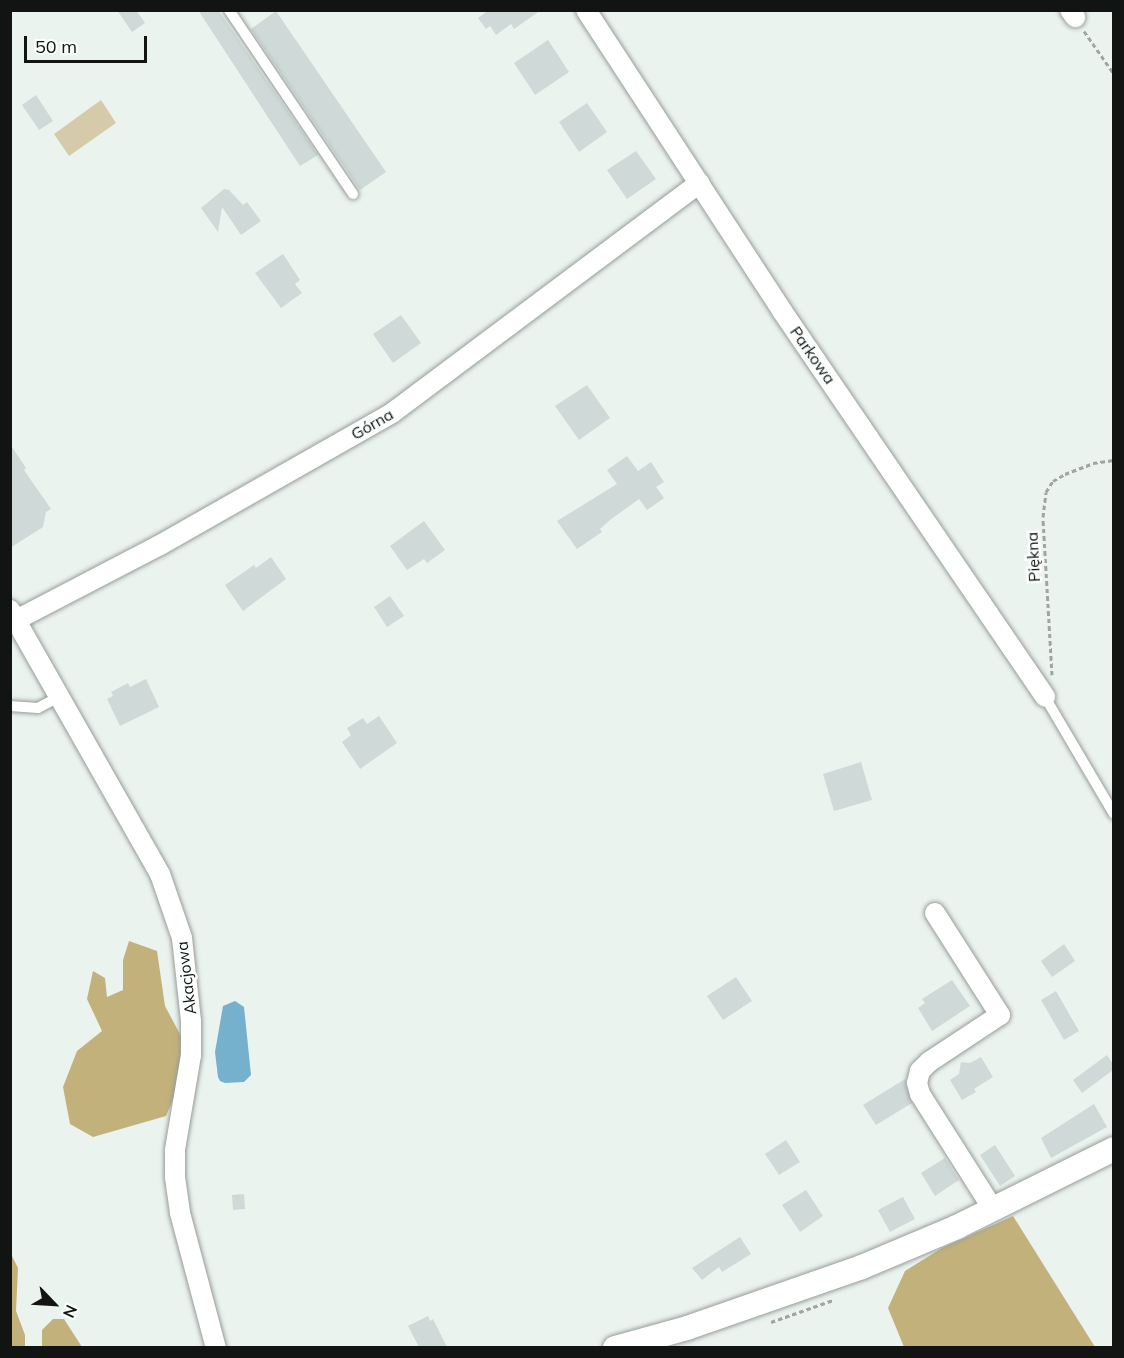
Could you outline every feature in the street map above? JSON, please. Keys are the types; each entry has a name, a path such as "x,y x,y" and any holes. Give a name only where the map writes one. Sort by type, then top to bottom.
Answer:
{"street":[{"name":"Parkowa","path":"589,12 782,311 1045,697"},
{"name":"Górna","path":"13,615 199,523 392,413 699,183"},
{"name":"Akacjowa","path":"13,615 160,874 182,939 191,1021 191,1055 176,1150 175,1177 180,1213 216,1347"},
{"path":"934,914 1000,1015 929,1062 920,1071 917,1083 920,1094 993,1209"},
{"path":"615,1347 687,1328 862,1267 993,1209 1113,1149"}],"lane":[{"path":"229,10 353,194"},
{"path":"10,706 38,708 59,697"},
{"path":"1045,697 1113,814"}],"path":[{"path":"1072,14 1113,74"},
{"name":"Piękna","path":"1045,697 1052,674 1042,517 1046,492 1053,481 1065,474 1093,463 1113,460"}],"shaded area":[{"path":"101,100 116,123 69,156 54,134"},
{"path":"129,941 157,951 165,1006 181,1036 180,1084 166,1116 93,1137 70,1124 63,1087 77,1051 102,1031 87,999 93,971 105,978 107,997 123,990 123,960"},
{"path":"1013,1216 1095,1347 904,1347 888,1308 905,1271 942,1248"},
{"path":"10,1252 18,1268 16,1311 25,1335 25,1347 11,1347"},
{"path":"53,1319 64,1319 82,1347 42,1347 42,1330"}],"water":[{"path":"235,1001 244,1007 251,1075 244,1082 225,1083 218,1077 215,1052 223,1006"}],"building":[{"path":"117,10 136,10 145,23 132,32"},
{"path":"198,10 218,10 318,155 300,166"},
{"path":"489,10 541,10 514,29 511,24 496,35 490,26 486,29 478,18"},
{"path":"276,11 386,172 360,190 251,29"},
{"path":"548,40 569,72 535,95 514,63"},
{"path":"36,95 53,121 39,130 22,105"},
{"path":"587,103 607,132 579,152 559,122"},
{"path":"636,151 656,179 627,199 607,170"},
{"path":"224,189 229,190 243,205 247,202 261,221 241,235 222,207 218,232 201,208"},
{"path":"283,254 300,280 295,284 302,293 281,308 255,273"},
{"path":"401,315 421,343 393,363 373,334"},
{"path":"587,385 610,418 579,440 555,406"},
{"path":"10,444 26,468 24,470 51,509 46,512 43,527 10,548"},
{"path":"627,456 638,471 651,462 664,482 656,487 664,498 647,510 639,499 610,520 600,529 602,532 577,549 557,521 617,484 607,470"},
{"path":"424,521 445,550 427,563 424,559 407,570 390,546"},
{"path":"271,557 286,579 243,611 225,585 254,565 256,568"},
{"path":"390,596 404,616 387,627 374,607"},
{"path":"146,679 159,707 120,726 107,699 113,696 111,692 128,683 130,687"},
{"path":"379,716 397,743 360,769 342,742 351,735 347,728 363,718 367,724"},
{"path":"861,762 872,800 834,811 823,774"},
{"path":"1064,944 1075,961 1052,977 1041,961"},
{"path":"736,977 752,1001 723,1020 707,996"},
{"path":"952,980 970,1006 932,1031 918,1008 925,1003 922,999"},
{"path":"1056,991 1079,1031 1064,1040 1041,1000"},
{"path":"1107,1055 1113,1064 1113,1070 1082,1093 1073,1080"},
{"path":"981,1057 993,1077 974,1089 976,1092 962,1100 950,1080 959,1074 961,1062 970,1063"},
{"path":"905,1079 912,1103 876,1125 863,1105"},
{"path":"1094,1104 1107,1127 1051,1158 1041,1138"},
{"path":"786,1140 800,1162 779,1175 765,1154"},
{"path":"995,1145 1015,1176 1000,1186 980,1155"},
{"path":"945,1158 959,1180 935,1196 921,1173"},
{"path":"806,1190 823,1216 800,1232 782,1205"},
{"path":"244,1194 245,1209 233,1210 232,1195"},
{"path":"903,1197 915,1219 890,1232 878,1210"},
{"path":"740,1237 751,1254 722,1272 719,1267 702,1280 692,1268"},
{"path":"428,1316 430,1321 433,1319 447,1347 419,1347 408,1326"}]}
